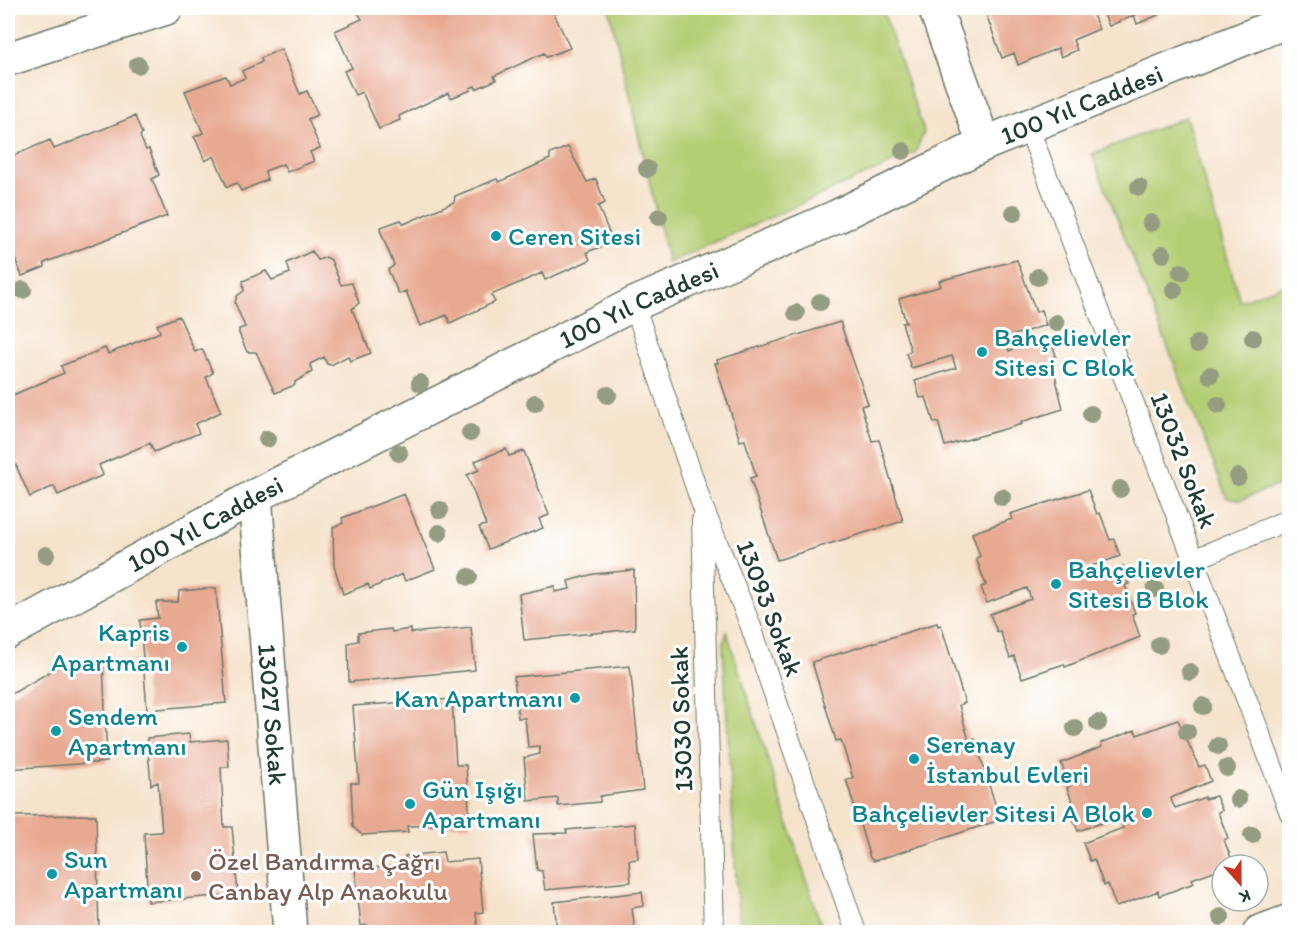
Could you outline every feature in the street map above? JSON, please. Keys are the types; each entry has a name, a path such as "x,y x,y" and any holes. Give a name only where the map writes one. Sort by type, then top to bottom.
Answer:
{"street":[{"path":"8,59 166,8"},
{"path":"935,8 984,144"},
{"name":"100 Yıl Caddesi","path":"8,632 255,496 634,304 836,217 984,144 1290,20"},
{"name":"13027 Sokak","path":"255,496 290,933"},
{"path":"1260,933 1290,921"}],"lane":[{"name":"13032 Sokak","path":"1028,126 1290,813"},
{"name":"13093 Sokak","path":"634,304 702,505 750,624 856,933"},
{"name":"13030 Sokak","path":"702,505 714,933"},
{"path":"1193,560 1290,519"}],"green space":[{"path":"609,8 882,8 924,132 915,153 668,263"},
{"path":"1186,117 1240,301 1289,283 1289,481 1240,500 1227,498 1092,154"},
{"path":"727,632 823,932 739,932 723,645"}],"building":[{"path":"371,8 560,8 553,11 570,48 546,57 544,53 494,76 496,80 476,89 475,86 451,98 448,93 399,116 400,120 379,129 362,92 355,95 344,71 352,68 335,31 362,19 358,13"},
{"path":"984,8 1090,8 1099,29 1073,40 1077,50 1061,57 1058,48 1018,65 1014,53 1002,58"},
{"path":"1101,8 1155,8 1158,15 1137,24 1134,15 1109,26"},
{"path":"281,49 300,94 307,91 317,113 308,119 320,148 310,152 314,161 287,172 283,164 265,171 267,180 241,191 237,183 227,187 214,156 205,161 194,137 203,133 185,91 226,76 230,84 245,78 242,71 262,62 261,58"},
{"path":"135,116 142,134 140,136 146,150 149,149 159,175 152,179 167,216 44,263 45,267 22,276 8,241 8,158 50,140 54,149"},
{"name":"Ceren Sitesi","path":"568,147 587,182 596,179 605,203 598,206 613,242 587,252 590,260 545,280 542,273 491,295 495,302 450,323 447,315 420,326 406,291 399,294 388,270 394,265 380,230 381,227 401,220 404,224 454,202 455,196 497,179 499,182 550,159 550,154"},
{"path":"312,251 318,260 326,257 331,260 341,285 352,283 359,303 352,309 371,353 350,361 348,356 331,365 327,364 324,357 310,364 312,372 295,382 295,385 275,393 256,352 247,352 239,333 239,329 245,327 235,303 237,296 244,291 243,281 266,271 272,280 290,273 287,263"},
{"name":"Bahçelievler Sitesi C Blok","path":"1017,260 1036,312 1041,310 1046,325 1005,338 1009,351 1050,337 1056,356 1051,357 1063,409 1021,422 1022,424 945,446 938,422 934,423 926,397 920,398 915,381 956,368 952,356 911,368 906,353 911,351 902,323 906,323 899,299 941,286 939,281"},
{"path":"179,316 195,352 202,349 213,373 206,377 221,412 195,424 199,433 154,452 150,443 99,465 103,475 58,495 54,486 30,497 14,461 8,464 8,391 10,390 13,395 64,373 61,366 105,348 108,354 160,332 157,325"},
{"path":"840,322 868,404 861,406 872,441 879,440 903,521 777,560 750,478 756,476 745,440 740,441 715,363 718,363 717,360"},
{"path":"506,449 509,456 524,451 549,515 539,519 543,528 488,549 479,527 486,525 467,475 479,470 475,461"},
{"name":"Bahçelievler Sitesi B Blok","path":"1088,490 1097,514 1100,513 1110,540 1114,539 1120,556 1080,570 1084,581 1123,566 1129,584 1125,585 1135,613 1132,614 1140,637 1065,667 1064,664 1022,678 1014,656 1010,658 1000,631 997,632 990,614 1031,599 1027,588 987,603 981,587 986,585 976,558 980,556 972,533 1012,519 1010,514"},
{"path":"404,494 435,569 405,581 402,574 370,589 368,584 343,594 334,566 333,527 343,523 342,518"},
{"path":"634,570 635,629 524,640 519,594 555,586 555,592 570,589 568,581 594,574"},
{"name":"Kapris Apartmanı","path":"216,588 226,703 147,710 140,620 158,618 156,602 178,602 179,591"},
{"name":"Serenay İstanbul Evleri","path":"937,623 938,626 941,625 965,703 959,705 969,741 975,739 1000,820 874,861 870,858 846,779 853,778 841,740 836,741 812,662"},
{"path":"471,627 475,670 349,682 348,643 358,641 358,633 411,629 411,633"},
{"name":"Sendem Apartmanı","path":"103,660 107,762 8,769 8,699 10,695 68,661"},
{"path":"630,666 643,790 600,796 600,802 558,806 558,798 528,801 524,758 540,754 539,746 528,747 525,718 518,718 514,677"},
{"path":"452,699 456,765 466,765 470,825 407,826 408,832 362,835 353,827 351,783 359,783 353,706"},
{"name":"Bahçelievler Sitesi A Blok","path":"1178,720 1199,767 1205,765 1211,781 1171,798 1172,802 1175,808 1205,797 1205,799 1216,796 1222,810 1218,812 1228,838 1224,840 1229,853 1210,853 1210,872 1192,879 1194,883 1159,896 1158,891 1116,907 1108,884 1104,886 1094,859 1090,861 1083,843 1123,828 1119,817 1078,831 1072,816 1077,814 1067,788 1070,786 1061,763 1102,747 1101,743 1135,730 1137,735"},
{"path":"189,734 190,742 227,739 229,767 221,767 224,827 232,827 238,894 148,902 144,833 162,832 158,782 151,785 147,738"},
{"name":"Sun Apartmanı","path":"96,815 99,932 8,932 8,816"},
{"path":"635,824 638,859 629,860 631,882 545,890 542,871 537,870 533,834 567,833 566,830"},
{"path":"443,852 445,862 478,859 483,912 476,913 478,932 367,932 367,925 361,926 355,869 406,866 405,856"},
{"path":"642,892 644,906 632,908 635,932 543,932 557,929 554,902"}],"place":[{"name":"Ceren Sitesi","path":"496,236"},
{"name":"Bahçelievler Sitesi C Blok","path":"982,352"},
{"name":"Bahçelievler Sitesi B Blok","path":"1056,584"},
{"name":"Kapris Apartmanı","path":"182,647"},
{"name":"Kan Apartmanı","path":"575,698"},
{"name":"Sendem Apartmanı","path":"56,731"},
{"name":"Serenay İstanbul Evleri","path":"914,759"},
{"name":"Gün Işığı Apartmanı","path":"410,804"},
{"name":"Bahçelievler Sitesi A Blok","path":"1147,813"},
{"name":"Sun Apartmanı","path":"52,874"},
{"name":"Özel Bandırma Çağrı Canbay Alp Anaokulu","path":"196,876"}]}
